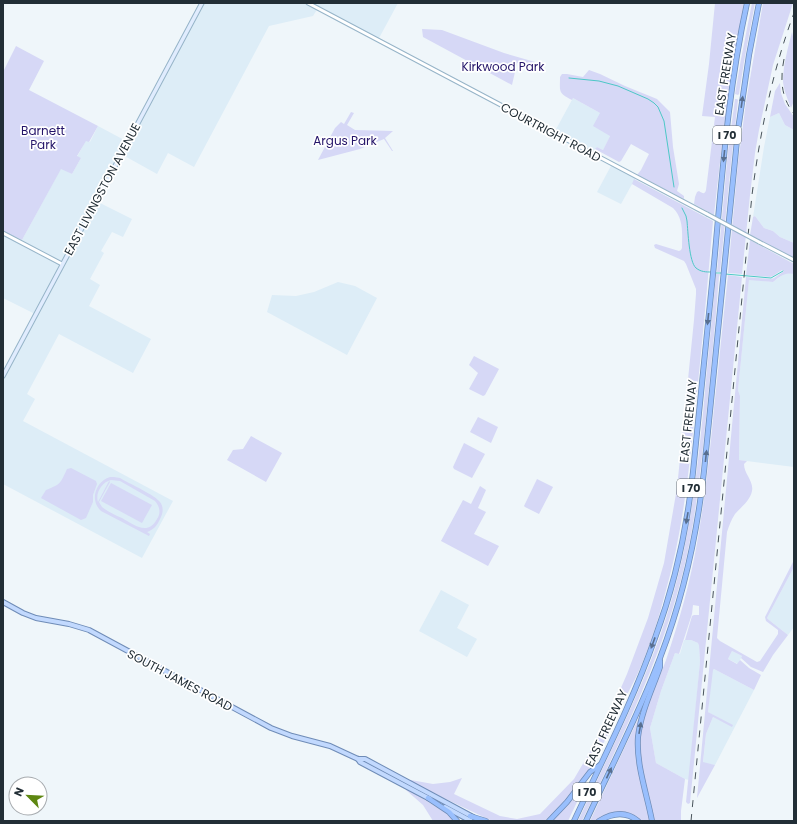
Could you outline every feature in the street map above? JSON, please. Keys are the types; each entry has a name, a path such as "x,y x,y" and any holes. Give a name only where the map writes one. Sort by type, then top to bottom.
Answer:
{"highway":[{"name":"EAST FREEWAY","path":"574,821 636,688 649,656 662,619 676,568 686,522 692,484 731,96 748,3"},
{"name":"EAST FREEWAY","path":"586,821 660,659 684,584 692,550 699,513 705,463 738,130 749,55 759,3"},
{"path":"652,821 640,768 638,738 646,706 660,667 660,659"},
{"path":"549,821 567,802 590,772 601,764"},
{"path":"428,798 449,812 457,821"},
{"path":"599,821 606,816 618,814 629,816 638,821"},
{"path":"470,818 486,821"}],"main road":[{"name":"EAST LIVINGSTON AVENUE","path":"3,376 202,3"},
{"name":"SOUTH JAMES ROAD","path":"3,602 30,616 69,624 88,630 261,723 292,736 330,746 365,760 470,818"},
{"name":"SOUTH JAMES ROAD","path":"358,758 360,762 428,798 479,821"}],"street":[{"name":"COURTRIGHT ROAD","path":"308,3 794,260"},
{"path":"3,232 62,264"}],"shaded area":[{"path":"202,3 398,3 378,40 318,8 313,16 269,26 194,167 168,153 157,174 121,154 96,201 132,219 123,237 112,232 101,251 104,253 90,279 100,285 89,306 151,339 133,373 59,334 27,394 35,399 23,421 173,501 142,558 3,484 3,376 35,314 3,298 3,236 5,232 22,240 61,168 72,174 81,158 77,157 86,140 90,142 98,126 128,142"},
{"path":"573,98 600,113 610,136 603,150 597,147 593,154 554,133"},
{"path":"779,113 785,125 794,130 794,243 780,237 773,231 764,228 755,216 753,217 770,117"},
{"path":"612,164 636,177 621,204 597,192"},
{"path":"784,274 794,274 794,467 739,460 740,397 738,390 749,279 773,282"},
{"path":"338,282 355,286 377,298 347,355 267,312 272,295 296,296 314,292"},
{"path":"794,567 794,627 788,635 767,618"},
{"path":"441,590 469,605 457,628 477,639 467,657 419,631"},
{"path":"684,640 691,640 698,643 700,662 689,780 656,763 650,728 661,691 675,653 680,654"},
{"path":"732,651 742,656 738,664 728,659"},
{"path":"714,669 754,690 715,765 703,763 706,734 713,717 732,726 708,712 712,670"}],"green space":[{"path":"715,3 744,3 730,82 714,215 694,204 697,192 699,191 704,193 706,190 715,117 702,116"},
{"path":"752,3 755,3 738,95 735,94"},
{"path":"763,3 793,3 773,65 759,130 750,195 742,274 728,273 738,163 746,102"},
{"name":"Kirkwood Park","path":"422,29 442,30 504,53 535,62 534,68 517,63 512,85 423,37"},
{"path":"792,32 794,41 794,101 791,108 785,92 783,76 787,50"},
{"name":"Barnett Park","path":"16,46 44,61 29,90 98,126 89,142 86,141 77,156 81,158 72,174 61,169 22,240 3,231 3,72"},
{"path":"589,70 657,99 670,112 673,147 679,184 677,191 684,196 684,199 637,175 649,154 631,144 619,162 595,149 597,147 603,150 610,136 593,126 600,113 573,98 572,100 567,98 562,94 560,89 560,77 562,74 583,77"},
{"path":"780,83 781,93 785,104 794,117 794,130 785,125 779,113 770,117 775,91"},
{"path":"735,99 738,100 720,272 717,272 728,151"},
{"name":"Argus Park","path":"351,112 354,113 347,125 355,130 393,131 385,138 393,151 384,139 360,149 318,160 335,128 341,122 344,124"},
{"path":"634,179 713,221 689,469 682,519 672,569 656,624 638,673 607,737 581,781 545,821 492,821 410,782 411,780 433,784 450,782 462,778 454,794 500,816 517,819 540,814 574,779 602,731 627,674 648,618 664,563 677,488 696,289 684,261 655,248 654,245 656,244 679,251 681,250 682,226 677,212 673,208 632,184"},
{"path":"755,216 764,228 773,231 780,237 794,243 794,258 750,235 753,217"},
{"path":"750,240 794,264 794,274 785,274 773,282 749,280 738,390 740,396 739,460 747,461 744,464 744,468 752,484 752,491 747,501 735,514 727,532 717,638 757,662 760,661 778,634 778,630 766,621 765,617 794,560 794,567 767,618 788,635 773,655 763,672 751,667 741,658 742,656 732,651 728,659 737,664 740,660 749,668 761,675 754,690 714,669 713,670 708,712 733,725 732,727 713,717 706,734 703,762 715,765 697,798 746,277 771,279 784,271 782,270 770,277 746,275"},
{"path":"716,274 720,274 701,464 694,518 683,572 674,605 652,668 639,699 582,821 578,821 630,710 654,653 679,572 695,482"},
{"path":"728,275 742,277 690,803 688,804 686,802 700,662 698,643 691,640 685,640 692,616 699,615 699,606 693,605 692,614 679,654 675,653 661,691 650,728 656,763 685,779 681,821 654,821 641,763 641,733 646,711 666,660 675,631 688,588 694,558 707,476"},
{"path":"474,356 499,369 485,395 483,396 469,389 478,373 469,365"},
{"path":"478,417 498,427 491,443 470,432"},
{"path":"251,436 282,453 266,482 227,460 233,450 243,449"},
{"path":"464,443 485,454 472,478 454,469 453,467"},
{"path":"71,468 96,481 97,484 93,495 93,502 86,518 81,520 41,498 46,490 60,483 67,469"},
{"path":"110,477 120,478 160,502 163,508 162,515 156,526 147,532 150,534 149,536 101,511 97,507 95,502 96,491 101,482","holes":["111,480 120,481 157,503 159,514 157,519 149,527 141,528 136,526 102,507 99,502 110,482 109,481 98,502 98,492 102,485 108,481"]},
{"path":"537,479 553,487 539,514 524,506"},
{"path":"111,483 152,505 142,523 101,501"},
{"path":"480,486 486,490 478,508 486,512 474,534 499,546 488,566 441,541 463,500 471,504"},
{"path":"640,715 636,739 650,821 641,821 636,817 620,812 603,816 596,821 590,821"},
{"path":"585,782 586,783 568,821 551,821"},
{"path":"407,789 445,812 455,821 433,821 423,805 406,790"}],"waterway":[{"path":"569,78 599,81 618,86 648,99 658,107 664,121 674,187"},
{"path":"682,208 686,216 690,253 694,265 700,270 711,272"},
{"path":"725,274 771,278 783,271"},
{"path":"715,273 721,273"}],"railway":[{"path":"691,821 752,195 759,149 773,80 794,13"},
{"path":"784,59 782,74 784,95 794,114"}]}
